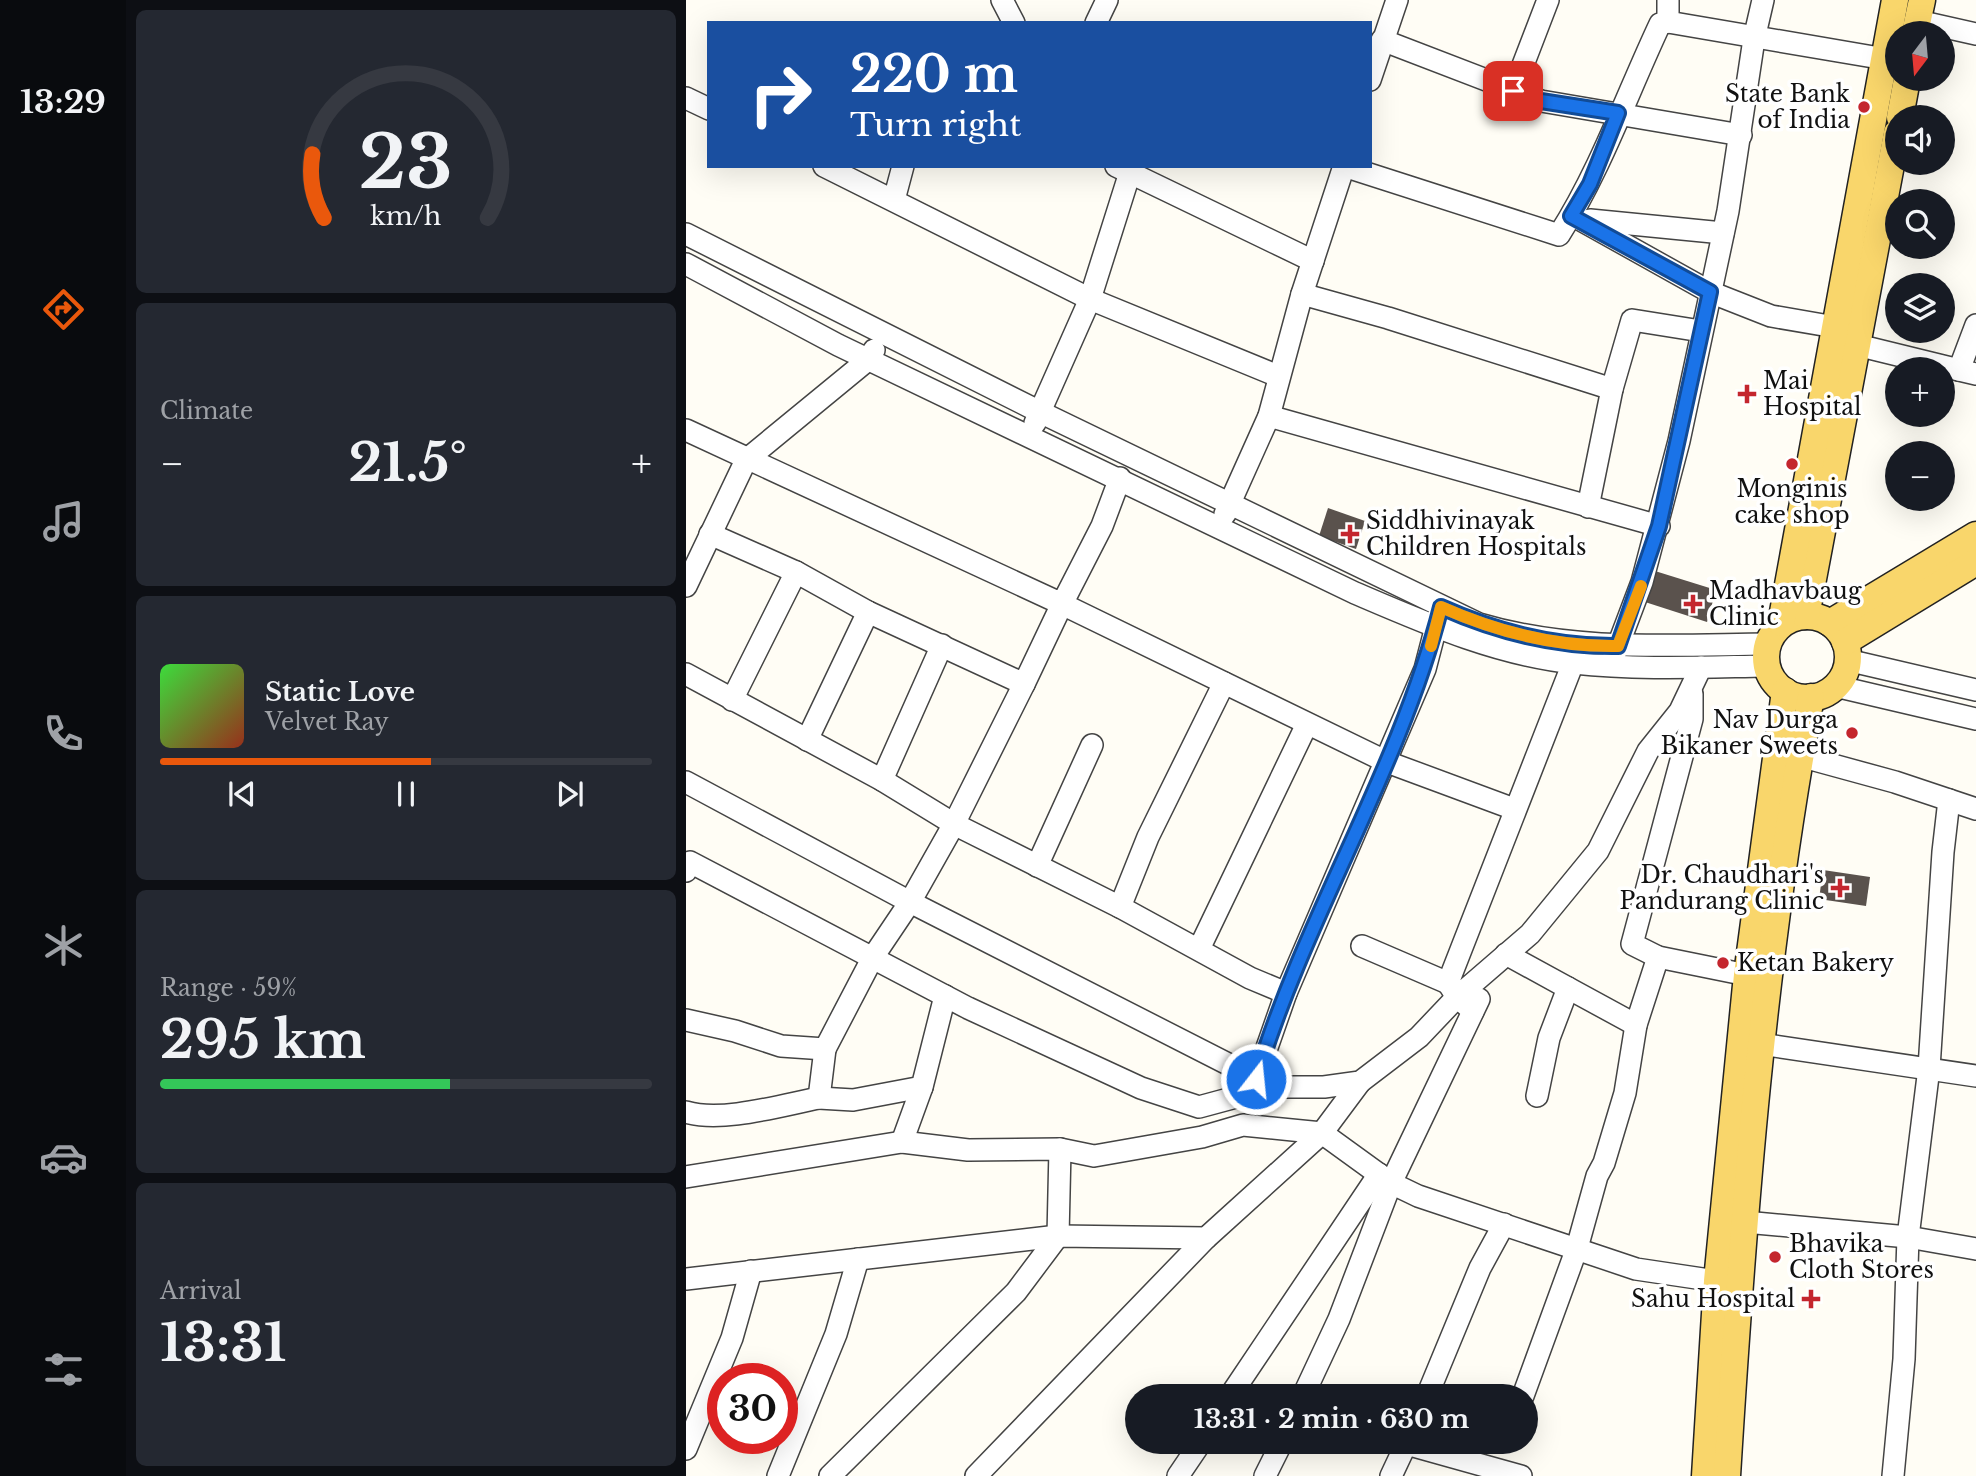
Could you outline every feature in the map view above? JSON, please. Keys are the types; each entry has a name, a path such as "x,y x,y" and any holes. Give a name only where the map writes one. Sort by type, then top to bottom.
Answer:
{"main road":[{"path":"1894,21 1895,0"},
{"path":"1885,89 1771,645 1771,679 1785,691 1811,697 1819,696 1841,680 1832,635 1857,345 1889,175"},
{"path":"1832,635 1976,535"},
{"path":"1771,645 1832,635 1976,562"},
{"path":"1727,1476 1728,1283 1746,975 1785,691"},
{"path":"1704,1476 1728,1283 1745,1223 1767,979 1811,697"}],"street":[{"path":"1003,0 1013,21"},
{"path":"1097,21 1107,0"},
{"path":"1372,73 1397,0"},
{"path":"1513,91 1548,0"},
{"path":"1668,0 1668,22"},
{"path":"1614,655 1659,526 1723,233 1741,135 1754,39 1763,0"},
{"path":"1918,18 1976,34"},
{"path":"1350,168 1559,235 1576,218 1618,113 1660,24 1668,22 1754,39 1885,59"},
{"path":"1382,40 1541,101 1741,135"},
{"path":"686,98 707,108"},
{"path":"828,168 1090,299 1278,376"},
{"path":"894,200 902,168"},
{"path":"1220,526 1269,416 1302,294 1343,168"},
{"path":"1030,435 1090,299 1126,169 1312,261"},
{"path":"1576,218 1723,233"},
{"path":"1576,218 1710,292 1771,316 1835,327"},
{"path":"686,234 1041,412 1230,503 1438,617 1506,650 1573,663 1614,655 1771,645"},
{"path":"686,264 869,359 1356,593 1438,617 1479,624 1511,634 1572,643 1697,676 1771,645"},
{"path":"1302,294 1388,318 1612,389"},
{"path":"1588,507 1612,389 1632,320 1701,331"},
{"path":"1857,345 1968,372 1976,325"},
{"path":"686,586 746,460 869,359 883,332"},
{"path":"1269,416 1659,526"},
{"path":"688,432 895,525 1387,762 1514,809"},
{"path":"819,1098 825,1049 873,957 910,902 954,824 1102,526 1120,478"},
{"path":"710,534 796,572 868,612 1024,684"},
{"path":"732,700 796,572"},
{"path":"807,740 868,612"},
{"path":"1257,1086 1286,993 1425,669 1438,617"},
{"path":"1832,635 1976,690"},
{"path":"882,780 942,645"},
{"path":"1309,1384 1339,1319 1377,1220 1385,1179 1459,997 1514,809 1573,663"},
{"path":"686,674 882,780 954,824 1120,907 1250,978 1286,993"},
{"path":"1697,676 1692,719 1632,944 1658,957 1746,975"},
{"path":"987,1472 1206,1238 1322,1133 1360,1082 1419,1037 1501,958 1530,934 1598,851 1648,751 1680,711 1697,676"},
{"path":"1120,907 1148,837 1224,683"},
{"path":"1836,686 1976,719"},
{"path":"1199,949 1307,724"},
{"path":"1037,866 1091,745"},
{"path":"1800,756 1976,809"},
{"path":"686,782 1257,1086"},
{"path":"1893,1476 1904,1359 1908,1237 1929,1068 1943,852 1949,800"},
{"path":"686,871 690,862 945,996 1130,1083 1199,1107 1257,1086 1324,1087 1360,1082"},
{"path":"1363,946 1459,997"},
{"path":"1527,1384 1577,1248 1597,1176 1604,1163 1625,1093 1636,1025 1658,957"},
{"path":"1501,958 1568,988 1636,1025"},
{"path":"1537,1096 1549,1038 1568,988"},
{"path":"902,1142 922,1087 945,996"},
{"path":"686,1020 735,1031 781,1046 825,1049"},
{"path":"1761,1044 1976,1076"},
{"path":"686,1112 695,1115 746,1111 819,1098 853,1100 922,1087"},
{"path":"686,1177 902,1142 968,1150 1060,1149 1094,1156 1202,1137 1243,1125 1322,1133 1385,1179 1418,1196 1636,1269 1728,1283"},
{"path":"830,1476 1016,1292 1058,1236 1060,1149"},
{"path":"1238,1384 1343,1230 1385,1179"},
{"path":"1343,1230 1377,1220"},
{"path":"1745,1223 1908,1237 1976,1249"},
{"path":"1432,1384 1480,1268 1504,1224"},
{"path":"686,1279 1058,1236 1206,1238"},
{"path":"778,1476 836,1334 858,1259"},
{"path":"686,1449 732,1338 751,1271"},
{"path":"1178,1476 1192,1454"},
{"path":"1265,1476 1276,1454"},
{"path":"1391,1476 1401,1454"},
{"path":"1444,1454 1521,1476"}],"building":[{"path":"1328,508 1365,521 1356,549 1319,536"},
{"path":"1655,571 1716,590 1707,622 1645,602"},
{"path":"1823,870 1870,877 1866,906 1819,899"}],"slow traffic":[{"path":"1431,646 1441,607 1479,624 1511,634 1572,643 1618,646 1641,586"}],"place":[{"name":"State Bank of India","path":"1864,107"},
{"name":"Mai Hospital","path":"1747,394"},
{"name":"Monginis cake shop","path":"1792,464"},
{"name":"Siddhivinayak Children Hospitals","path":"1350,534"},
{"name":"Madhavbaug Clinic","path":"1693,604"},
{"name":"Nav Durga Bikaner Sweets","path":"1852,733"},
{"name":"Dr. Chaudhari's Pandurang Clinic","path":"1840,888"},
{"name":"Ketan Bakery","path":"1723,963"},
{"name":"Bhavika Cloth Stores","path":"1775,1257"},
{"name":"Sahu Hospital","path":"1811,1299"}],"route":[{"path":"1256,1079 1269,1035 1286,993 1425,669 1441,607 1479,624 1511,634 1572,643 1618,646 1659,526 1710,292 1571,216 1590,184 1618,113 1541,101 1513,91"}]}
